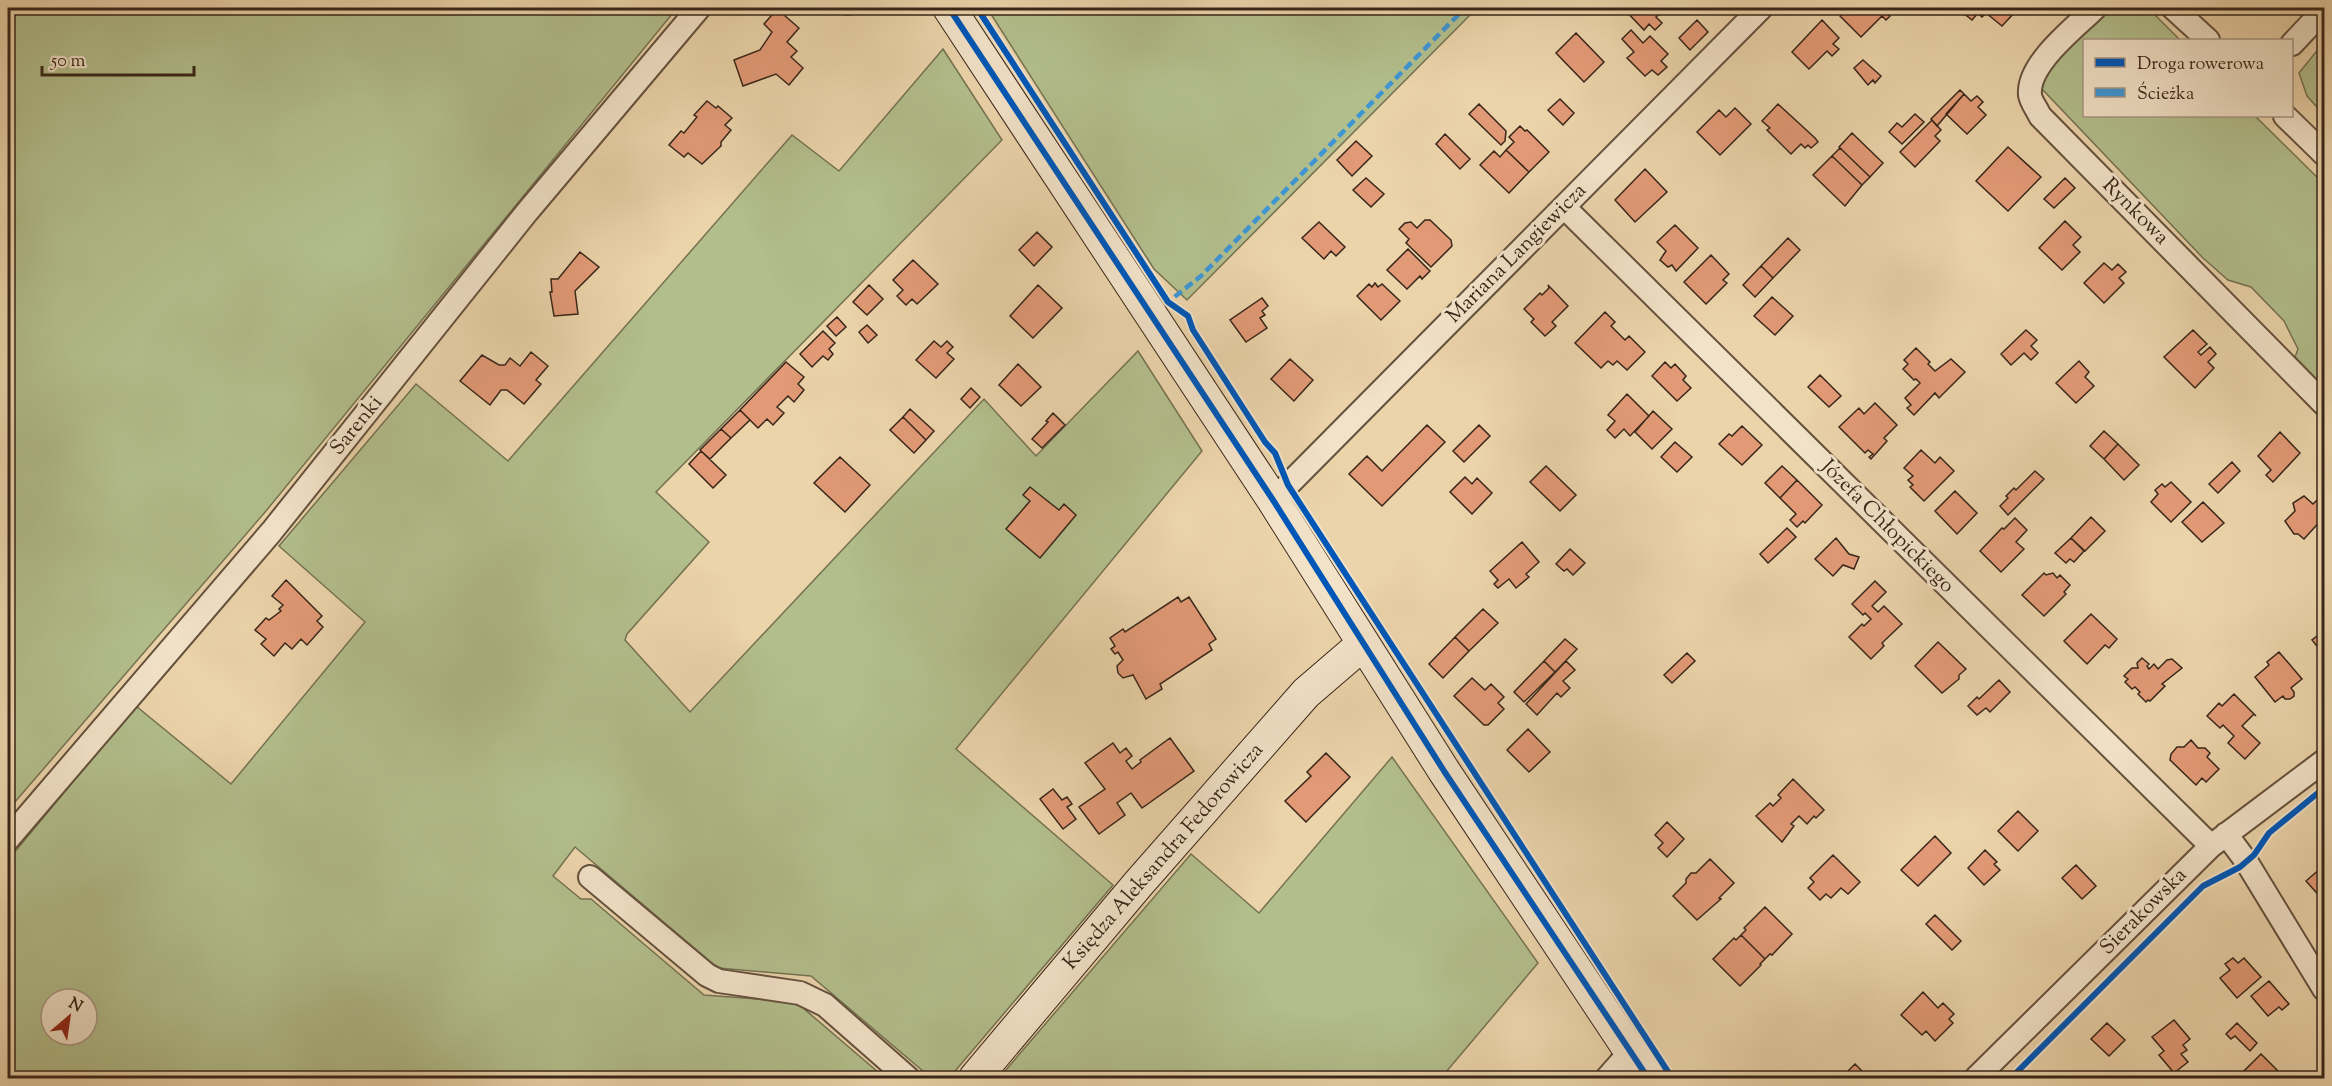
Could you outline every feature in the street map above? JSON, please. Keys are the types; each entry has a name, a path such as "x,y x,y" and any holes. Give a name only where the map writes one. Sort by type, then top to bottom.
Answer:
{"street":[{"name":"Sarenki","path":"8,839 272,531 527,212 699,8"},
{"path":"949,8 1273,500 1363,644 1648,1078"},
{"name":"Mariana Langiewicza","path":"1273,500 1761,8"},
{"name":"Rynkowa","path":"2095,8 2038,65 2032,80 2030,97 2040,116 2325,404"},
{"path":"2174,8 2207,39"},
{"path":"2293,43 2325,10"},
{"path":"2286,117 2325,154"},
{"name":"Józefa Chłopickiego","path":"1564,207 2219,840 2246,861 2325,989"},
{"name":"Księdza Aleksandra Fedorowicza","path":"975,1078 1139,883 1306,693 1363,644"},
{"name":"Sierakowska","path":"1976,1078 2219,840 2325,761"},
{"path":"590,876 707,975 719,981 800,993 825,1005 908,1078"},
{"path":"1607,1078 1630,1052"}],"green space":[{"path":"8,8 677,8 266,511 8,810"},
{"path":"987,8 1477,8 1187,300 1154,269"},
{"path":"2107,8 2148,8 2179,39 2083,39 2083,117 2256,117 2324,184 2324,387 2295,357 2298,349 2284,321 2251,287 2228,280 2203,258 2042,89 2048,67"},
{"path":"2324,42 2324,115 2307,96 2299,73"},
{"path":"943,49 1002,140 656,492 709,542 627,634 625,640 690,712 984,399 1036,456 1138,351 1202,451 956,749 1113,885 950,1077 930,1077 811,976 718,968 575,847 553,876 581,899 591,899 704,995 796,1002 885,1078 8,1078 8,860 136,706 231,784 365,622 279,546 416,384 508,461 792,135 839,171"},
{"path":"1392,757 1538,963 1441,1078 999,1078 1191,854 1259,913"}],"building":[{"path":"845,8 878,8 879,12 846,15"},
{"path":"1623,8 1666,8 1656,17 1662,23 1655,30 1649,24 1644,30"},
{"path":"1848,8 1888,8 1885,12 1890,16 1886,20 1882,16 1861,37 1840,16"},
{"path":"1957,8 2011,8 2015,12 2002,26 1986,13 1982,17 1978,13 1972,20"},
{"path":"777,9 799,28 787,42 797,51 791,57 803,68 789,85 776,74 743,86 734,60 760,50 772,32 764,24"},
{"path":"1697,20 1708,32 1690,50 1679,38"},
{"path":"1822,20 1839,38 1833,44 1839,49 1832,56 1827,51 1809,69 1792,52"},
{"path":"1631,30 1643,43 1650,36 1668,54 1661,61 1667,67 1658,75 1652,70 1645,76 1627,58 1634,52 1622,39"},
{"path":"1576,33 1604,62 1584,82 1556,53"},
{"path":"1863,60 1881,76 1875,83 1873,80 1868,85 1854,68"},
{"path":"1960,90 1964,94 1937,126 1931,119"},
{"path":"1964,94 1971,101 1977,96 1983,102 1978,107 1986,115 1967,134 1946,114"},
{"path":"1560,99 1574,113 1563,125 1548,110"},
{"path":"707,101 716,108 718,106 732,118 725,125 731,130 721,142 721,146 702,164 688,153 684,157 669,145 681,131 684,133 697,117 694,115"},
{"path":"1479,104 1506,131 1505,141 1501,145 1469,114"},
{"path":"1778,104 1818,142 1811,148 1808,145 1805,148 1801,144 1791,154 1767,130 1770,128 1762,121"},
{"path":"1735,108 1751,124 1720,155 1697,132 1719,110 1726,117"},
{"path":"1915,114 1924,122 1902,144 1889,132 1897,123 1902,127"},
{"path":"1932,120 1941,130 1935,136 1940,141 1915,167 1900,152"},
{"path":"1520,126 1549,152 1529,172 1506,150 1514,142 1509,137"},
{"path":"1852,133 1883,163 1870,177 1839,147"},
{"path":"1445,134 1470,159 1460,169 1436,144"},
{"path":"1356,141 1372,156 1352,176 1337,160"},
{"path":"2008,147 2041,177 2008,211 1976,181"},
{"path":"1840,148 1870,177 1862,185 1832,156"},
{"path":"1506,150 1529,172 1509,193 1480,165 1494,151 1500,157"},
{"path":"1832,156 1862,185 1845,206 1813,175"},
{"path":"1645,169 1667,192 1635,222 1615,200"},
{"path":"1366,178 1384,194 1371,207 1353,190"},
{"path":"2065,178 2075,188 2054,208 2044,199"},
{"path":"1425,220 1430,220 1451,240 1452,246 1431,267 1406,243 1409,239 1399,229 1405,223 1411,222 1417,228"},
{"path":"2065,221 2081,237 2073,245 2080,252 2062,270 2039,248"},
{"path":"1319,222 1345,247 1336,256 1331,251 1324,259 1302,238"},
{"path":"1675,225 1698,248 1676,271 1672,265 1668,267 1660,260 1666,251 1657,242"},
{"path":"1037,232 1052,247 1034,266 1019,250"},
{"path":"1788,238 1800,250 1773,278 1761,266"},
{"path":"1408,249 1430,271 1422,279 1420,276 1407,289 1387,270"},
{"path":"580,252 599,267 575,291 578,314 554,316 550,292 552,292 551,279 558,279"},
{"path":"1711,255 1729,274 1723,280 1727,283 1706,304 1684,282"},
{"path":"913,260 938,284 917,304 912,299 906,305 897,296 903,290 893,280"},
{"path":"2104,263 2112,270 2118,264 2126,272 2119,278 2124,283 2104,303 2084,283"},
{"path":"1761,266 1773,278 1755,297 1743,285"},
{"path":"1375,283 1378,287 1382,284 1400,301 1381,320 1357,296 1369,284 1372,287"},
{"path":"869,285 883,299 867,315 853,302"},
{"path":"1038,285 1062,308 1033,338 1010,316"},
{"path":"1548,285 1568,306 1552,322 1556,326 1545,336 1531,322 1534,319 1524,309 1540,293 1542,295 1549,288"},
{"path":"1772,297 1793,316 1775,335 1754,316"},
{"path":"1262,298 1268,306 1262,311 1265,315 1260,318 1267,328 1246,342 1230,320"},
{"path":"1605,312 1615,322 1611,326 1625,340 1629,336 1645,352 1627,370 1617,361 1613,365 1608,361 1601,368 1575,343"},
{"path":"837,317 846,327 836,336 827,326"},
{"path":"867,325 877,335 868,343 859,332"},
{"path":"2026,330 2037,340 2031,346 2038,353 2031,360 2024,353 2011,365 2001,354"},
{"path":"2193,330 2207,344 2198,352 2201,355 2210,347 2216,354 2208,362 2214,368 2195,388 2164,357"},
{"path":"823,331 835,343 829,349 833,354 828,360 823,356 812,367 800,354"},
{"path":"934,341 941,347 947,341 953,347 947,353 954,359 936,378 916,360"},
{"path":"1916,348 1930,362 1928,364 1935,371 1951,359 1965,372 1939,398 1935,393 1914,415 1907,408 1911,405 1905,398 1920,383 1903,369 1908,364 1904,360"},
{"path":"531,352 548,366 536,380 541,384 524,404 507,390 501,390 490,405 460,381 482,355 499,365 505,365 510,358 520,366"},
{"path":"1290,359 1313,380 1294,401 1271,379"},
{"path":"2079,361 2089,372 2085,377 2094,386 2076,403 2056,383"},
{"path":"786,362 804,377 798,384 804,390 794,402 788,396 777,407 784,413 773,425 767,419 758,428 740,410"},
{"path":"1665,362 1671,368 1675,364 1686,376 1683,380 1691,388 1677,401 1652,376"},
{"path":"1018,364 1041,387 1021,406 999,385"},
{"path":"1820,375 1841,396 1829,407 1808,387"},
{"path":"971,388 980,397 970,408 961,399"},
{"path":"1627,394 1649,416 1630,436 1624,429 1615,438 1607,430 1615,421 1608,415"},
{"path":"1875,403 1897,425 1884,438 1887,441 1871,459 1869,457 1873,454 1868,450 1865,453 1839,427 1859,408 1864,414"},
{"path":"910,409 934,431 926,440 903,417"},
{"path":"740,410 750,420 731,438 721,429"},
{"path":"1653,411 1672,429 1652,449 1635,432"},
{"path":"1053,413 1065,425 1042,448 1032,439"},
{"path":"903,417 926,440 914,453 890,430"},
{"path":"1427,425 1445,442 1382,506 1349,474 1367,456 1382,471"},
{"path":"1479,425 1490,436 1464,462 1453,451"},
{"path":"1742,426 1762,445 1742,465 1719,444"},
{"path":"721,429 731,438 710,459 700,450"},
{"path":"2104,431 2118,444 2104,459 2090,446"},
{"path":"2280,432 2300,453 2273,482 2266,475 2271,470 2258,456"},
{"path":"1675,442 1692,457 1677,472 1661,457"},
{"path":"2118,444 2139,465 2124,480 2104,459"},
{"path":"1921,450 1935,463 1940,457 1954,471 1924,501 1910,487 1913,485 1908,480 1913,476 1904,468"},
{"path":"701,451 726,475 713,488 689,464"},
{"path":"840,457 870,485 845,512 814,483"},
{"path":"2232,462 2240,471 2218,493 2209,484"},
{"path":"1546,466 1576,495 1560,511 1530,482"},
{"path":"1782,466 1797,480 1780,498 1765,483"},
{"path":"2035,471 2044,479 2008,515 2000,506 2008,498 2006,496 2014,488 2016,490"},
{"path":"1465,477 1472,484 1477,478 1492,493 1472,514 1450,492"},
{"path":"1797,480 1822,505 1805,523 1803,521 1797,527 1790,520 1796,514 1780,498"},
{"path":"2171,482 2191,502 2171,522 2151,502 2158,494 2155,490 2162,484 2165,487"},
{"path":"1030,487 1059,510 1064,504 1076,515 1040,558 1006,529 1030,501 1023,495"},
{"path":"1955,491 1977,513 1957,534 1935,511"},
{"path":"2324,493 2324,517 2304,539 2294,534 2285,521 2295,511 2293,503 2304,496 2313,504"},
{"path":"2203,502 2224,523 2202,542 2182,522"},
{"path":"2091,517 2105,531 2085,551 2071,538"},
{"path":"2015,518 2027,530 2016,542 2024,549 2001,572 1980,551"},
{"path":"1787,528 1796,537 1768,563 1760,554"},
{"path":"1836,538 1849,554 1859,557 1854,569 1843,565 1833,576 1815,559"},
{"path":"2071,538 2084,551 2074,562 2070,559 2066,563 2055,553"},
{"path":"1522,542 1539,562 1526,574 1529,577 1516,588 1509,579 1498,588 1494,584 1498,580 1490,571"},
{"path":"1570,549 1585,563 1573,575 1556,564"},
{"path":"2044,573 2046,575 2053,573 2057,578 2060,575 2070,585 2064,592 2066,594 2044,616 2022,595"},
{"path":"286,580 322,616 317,621 323,627 307,645 301,639 292,649 285,643 274,656 261,644 266,639 255,630 266,618 269,620 281,611 279,609 283,605 272,596"},
{"path":"1875,581 1886,592 1872,606 1878,612 1884,606 1902,624 1882,643 1884,646 1871,659 1849,637 1862,624 1864,626 1871,619 1865,613 1863,615 1852,604"},
{"path":"1178,597 1181,602 1189,597 1216,639 1209,644 1212,650 1160,684 1162,689 1146,699 1133,675 1123,678 1118,673 1117,666 1123,660 1118,652 1115,654 1111,649 1115,646 1110,638 1123,629 1125,632"},
{"path":"1483,609 1498,623 1469,651 1455,637"},
{"path":"2091,614 2117,639 2109,648 2105,645 2087,664 2064,641"},
{"path":"2324,624 2324,655 2312,640 2321,633 2318,630"},
{"path":"1455,637 1469,651 1443,678 1429,664"},
{"path":"1565,639 1577,649 1555,672 1544,661"},
{"path":"1938,642 1966,669 1959,675 1959,679 1942,693 1915,666"},
{"path":"2279,652 2302,679 2291,688 2294,696 2285,699 2283,696 2275,702 2255,677"},
{"path":"1687,653 1695,661 1672,683 1664,675"},
{"path":"2142,658 2149,664 2147,666 2149,669 2154,664 2158,669 2167,660 2172,659 2182,668 2162,684 2165,686 2150,701 2146,702 2135,687 2132,689 2125,682 2128,679 2124,676 2132,668 2138,668 2137,663"},
{"path":"1544,661 1555,672 1524,702 1514,692"},
{"path":"1566,661 1575,670 1563,681 1570,688 1561,697 1557,693 1537,715 1526,704"},
{"path":"1472,678 1485,690 1491,684 1504,697 1498,703 1504,709 1488,725 1484,725 1454,696"},
{"path":"1999,680 2010,692 1990,712 1986,708 1977,715 1968,706"},
{"path":"2234,694 2254,714 2242,726 2260,743 2245,759 2228,743 2234,736 2223,725 2220,728 2207,716 2219,703 2222,706"},
{"path":"1528,729 1550,752 1529,772 1507,750"},
{"path":"1170,738 1194,771 1142,808 1131,793 1117,803 1125,815 1099,834 1079,807 1105,789 1085,763 1113,743 1120,753 1126,748 1132,756 1126,761 1132,769 1141,762 1140,760"},
{"path":"2191,740 2198,748 2205,748 2210,753 2207,757 2219,769 2206,782 2202,778 2196,785 2170,760 2171,754 2177,747 2184,747"},
{"path":"1326,753 1350,777 1306,822 1285,801 1311,776 1307,772"},
{"path":"1793,779 1824,810 1807,824 1799,816 1791,824 1794,826 1782,842 1756,816 1770,803 1773,806 1781,798 1778,795"},
{"path":"1053,789 1062,800 1067,797 1072,804 1067,807 1076,819 1063,829 1040,799"},
{"path":"2018,811 2038,831 2018,851 1998,831"},
{"path":"1667,822 1684,839 1667,857 1658,848 1663,843 1655,835"},
{"path":"1935,836 1951,853 1918,886 1901,870"},
{"path":"1985,850 1997,862 1994,864 2000,870 1984,885 1968,868"},
{"path":"1833,855 1860,882 1848,894 1841,888 1831,898 1826,894 1820,900 1808,888 1814,882 1810,878"},
{"path":"1710,859 1734,883 1719,898 1721,899 1697,920 1673,896 1686,883 1691,873 1696,873"},
{"path":"2076,865 2096,886 2082,899 2062,878"},
{"path":"2321,868 2324,871 2324,901 2306,881"},
{"path":"1765,907 1792,934 1772,955 1770,954 1765,959 1741,935 1746,930 1744,928"},
{"path":"1935,915 1961,941 1952,950 1926,924"},
{"path":"1741,935 1765,959 1740,986 1713,959 1734,938 1736,940"},
{"path":"2233,958 2238,963 2244,958 2261,977 2237,998 2220,978 2230,970 2225,964"},
{"path":"2269,981 2289,1004 2282,1010 2279,1007 2268,1016 2251,996"},
{"path":"1923,992 1938,1008 1943,1003 1954,1014 1949,1019 1953,1023 1935,1041 1926,1031 1922,1035 1901,1015"},
{"path":"2174,1020 2190,1039 2183,1045 2187,1050 2181,1054 2188,1062 2174,1073 2159,1055 2164,1051 2152,1037"},
{"path":"2107,1023 2125,1040 2109,1056 2091,1039"},
{"path":"2237,1023 2257,1043 2250,1051 2235,1036 2231,1039 2226,1034"},
{"path":"2261,1054 2278,1071 2271,1078 2244,1078 2240,1075"},
{"path":"1855,1064 1869,1078 1841,1078"}],"marked path":[{"path":"1172,305 1168,302 1201,276 1465,8"}],"cycle path":[{"path":"949,8 1273,500 1444,771 1648,1078"},
{"path":"977,8 1168,302 1188,316 1193,330 1265,442 1275,453 1288,485 1672,1078"},
{"path":"2011,1078 2203,886 2240,867 2254,855 2269,833 2324,788"}]}
